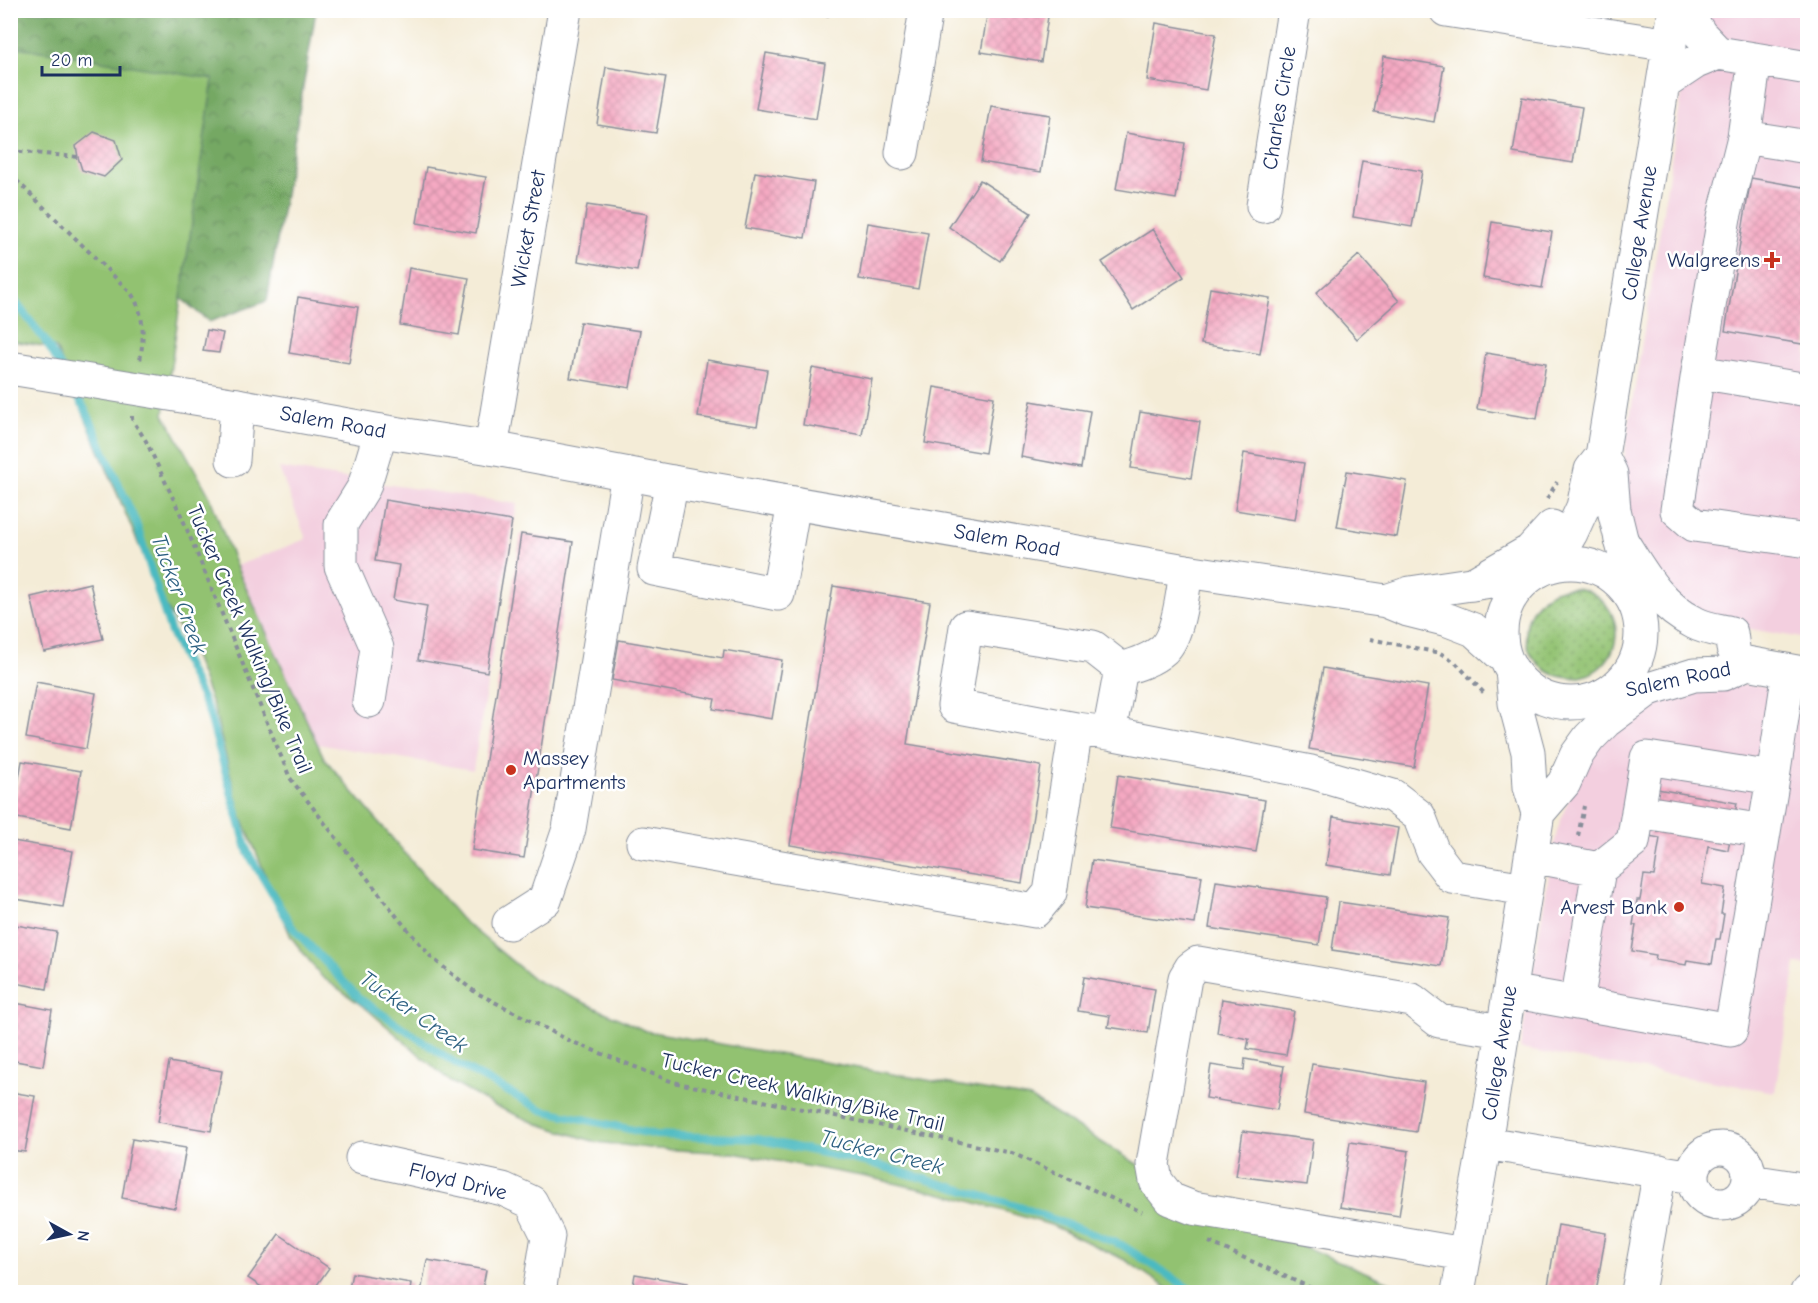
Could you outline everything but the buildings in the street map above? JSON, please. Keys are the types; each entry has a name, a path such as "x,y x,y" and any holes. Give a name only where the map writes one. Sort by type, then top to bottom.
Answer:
{"street":[{"name":"Wicket Street","path":"491,448 565,10"},
{"path":"902,153 926,10"},
{"name":"Charles Circle","path":"1263,206 1294,10"},
{"path":"1446,10 1670,45"},
{"name":"College Avenue","path":"1535,573 1562,548 1571,533 1583,507 1597,463 1675,10"},
{"path":"1685,10 1700,34 1718,53"},
{"path":"1663,84 1695,63 1718,53 1808,68"},
{"path":"1755,59 1744,137 1724,217 1677,510 1694,525 1808,542"},
{"path":"1744,137 1808,147"},
{"name":"Salem Road","path":"24,370 237,405 381,432 491,448 672,482 1186,571 1397,605 1474,630 1508,664"},
{"path":"1698,372 1808,390"},
{"path":"233,460 237,405"},
{"path":"369,701 377,648 341,566 341,524 364,487 381,432"},
{"path":"1473,584 1530,551 1568,507 1578,479 1597,463"},
{"name":"College Avenue","path":"1597,463 1611,474 1614,510 1627,562 1632,599"},
{"path":"509,923 545,900 570,829 628,474"},
{"path":"672,482 654,569 778,594 794,503"},
{"path":"1622,540 1658,596 1696,624 1731,633 1740,656"},
{"path":"1565,563 1594,566 1618,580 1632,599 1641,623 1638,655 1632,670 1622,682 1604,696 1585,703 1571,704 1543,698 1520,681 1508,664 1502,643 1501,627 1504,612 1520,585 1535,573 1552,565 1565,563"},
{"path":"1121,669 1144,662 1165,648 1178,621 1186,571"},
{"name":"Salem Road","path":"1397,605 1410,593 1535,573"},
{"name":"Salem Road","path":"1632,599 1672,632 1798,673"},
{"path":"1397,605 1415,624 1449,637 1486,669 1501,699"},
{"path":"1121,669 1093,647 966,627 954,706 1311,772 1393,796 1419,816 1433,852 1452,877 1526,889"},
{"name":"Salem Road","path":"1604,696 1650,689 1694,675 1723,674 1740,656"},
{"name":"College Avenue","path":"1508,664 1501,699 1527,752 1530,787 1543,807"},
{"path":"1109,733 1121,669"},
{"path":"1509,991 1731,1030 1773,778 1798,673"},
{"path":"1543,807 1564,783 1576,756 1589,738 1606,721 1650,689"},
{"name":"College Avenue","path":"1458,1293 1526,889 1543,807 1559,756 1567,739 1581,718 1604,696"},
{"path":"643,843 1035,911 1050,893 1076,729"},
{"path":"1577,1003 1599,869 1633,842 1647,758 1773,778"},
{"path":"1638,811 1764,831"},
{"path":"1532,856 1599,869"},
{"path":"1464,1254 1193,1208 1170,1199 1156,1181 1153,1164 1185,978 1191,968 1198,963 1412,1000 1438,1021 1503,1031"},
{"path":"1485,1143 1693,1177 1699,1194 1706,1201 1714,1204 1724,1205 1741,1198 1750,1181 1808,1190"},
{"name":"Floyd Drive","path":"362,1158 503,1189 531,1202 548,1236 539,1293"},
{"path":"1638,1293 1660,1172"}],"path":[{"path":"10,151 78,157"},
{"path":"10,174 135,300 143,324 143,346 139,371"},
{"name":"Tucker Creek Walking/Bike Trail","path":"132,419 146,441 181,515 290,778 398,918 432,958 475,992 570,1041 673,1082 1012,1153 1150,1216"},
{"path":"1370,639 1440,653 1455,662 1501,699"},
{"path":"1204,1240 1320,1293"}],"shaded area":[{"path":"1695,11 1807,11 1807,639 1711,622 1681,607 1633,537 1623,470 1626,443"},
{"path":"279,468 517,504 473,770 317,744 236,566 306,539"},
{"path":"1732,684 1807,694 1807,965 1796,964 1775,1092 1520,1049 1557,831 1583,759 1606,731 1673,693"}],"green space":[{"path":"11,11 316,11 267,301 209,322 170,289 11,77"},
{"path":"10,46 213,79 164,414 209,495 236,566 324,758 461,919 535,980 646,1031 1030,1098 1163,1180 1288,1240 1413,1292 1173,1292 1125,1260 1051,1225 956,1197 867,1177 733,1153 658,1149 596,1142 538,1124 495,1106 451,1082 368,1010 322,977 291,937 240,813 214,709 192,651 161,598 56,348 11,341"},
{"path":"1571,588 1588,592 1603,601 1612,616 1616,633 1612,650 1603,665 1588,674 1571,678 1554,674 1539,665 1530,650 1526,633 1530,616 1539,601 1554,592"}],"waterway":[{"name":"Tucker Creek","path":"10,295 44,339 61,367"},
{"name":"Tucker Creek","path":"73,388 87,413 136,523 171,633 209,713 248,853 292,927 360,999 455,1063 542,1110 656,1135 757,1139 874,1164 1020,1207 1122,1245 1194,1292"}],"place":[{"name":"Walgreens","path":"1772,260"},
{"name":"Massey Apartments","path":"511,770"},
{"name":"Arvest Bank","path":"1679,907"}]}
